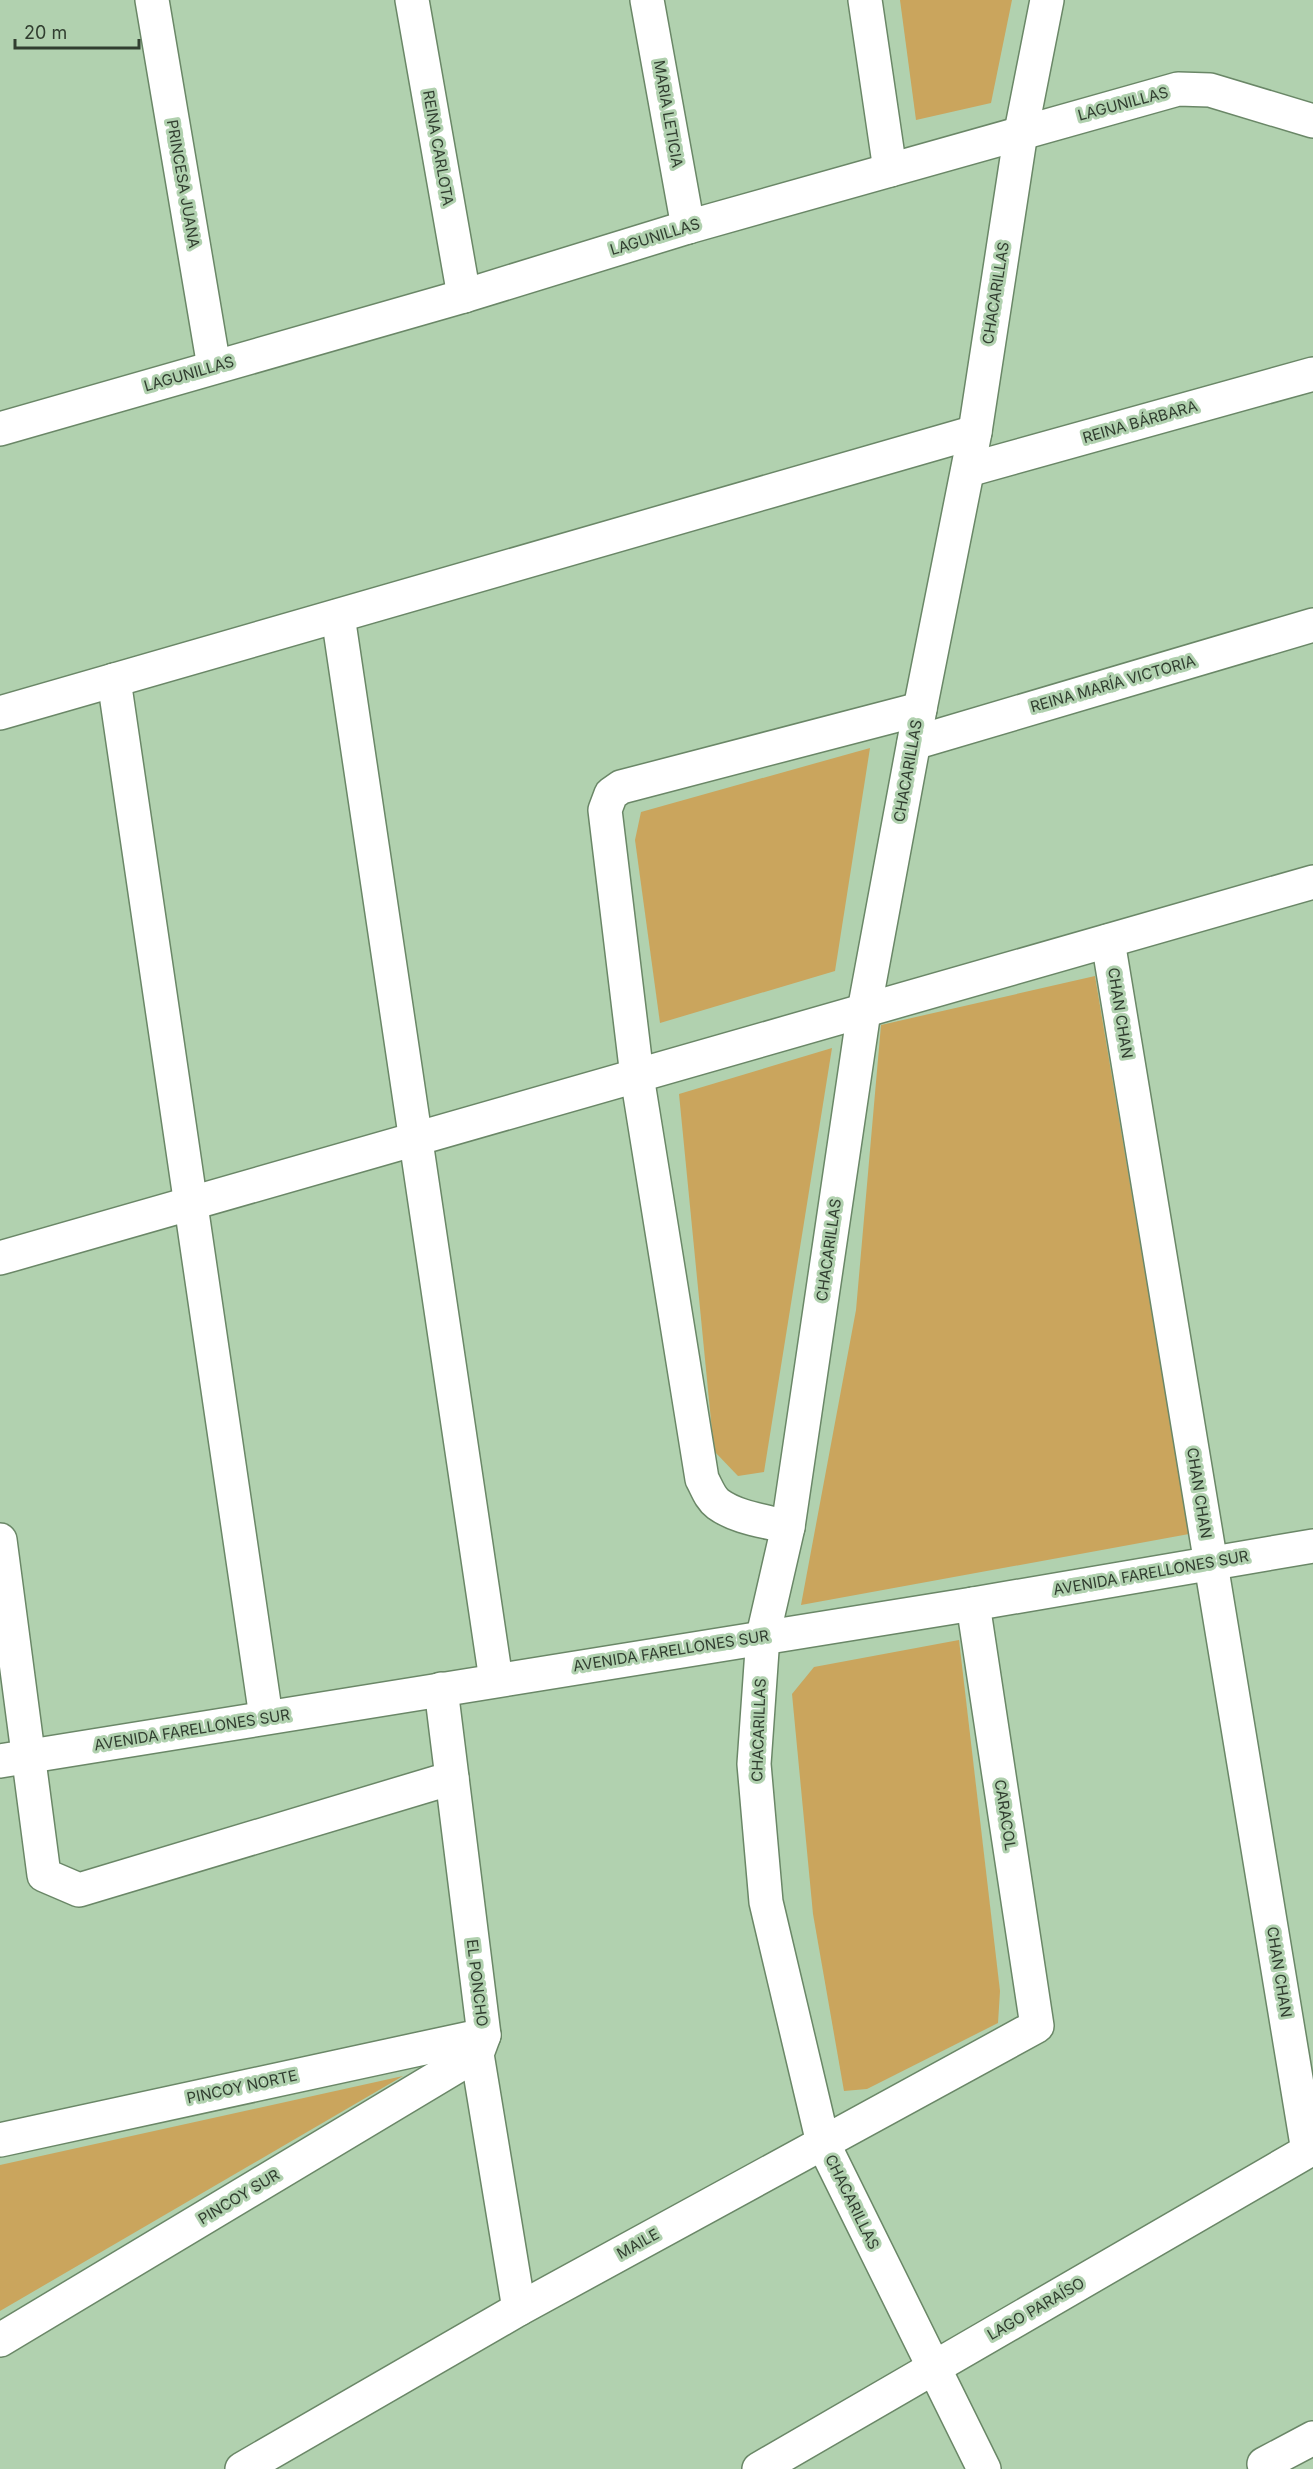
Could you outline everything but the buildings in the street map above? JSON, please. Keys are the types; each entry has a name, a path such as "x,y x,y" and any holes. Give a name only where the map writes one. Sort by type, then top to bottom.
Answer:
{"street":[{"name":"PRINCESA JUANA","path":"152,0 214,367"},
{"name":"REINA CARLOTA","path":"412,0 464,296"},
{"name":"MARIA LETICIA","path":"647,0 688,227"},
{"path":"866,0 890,170"},
{"name":"CHACARILLAS","path":"984,2469 823,2143 766,1902 754,1764 763,1636 788,1527 864,1011 920,709 975,432 1021,132 1047,0"},
{"name":"LAGUNILLAS","path":"0,429 464,296 688,227 1178,89 1210,90 1313,121"},
{"name":"REINA BÁRBARA","path":"968,470 1313,374"},
{"path":"0,713 975,432"},
{"path":"338,616 496,1680"},
{"name":"REINA MARÍA VICTORIA","path":"914,742 1313,625"},
{"path":"114,680 266,1718"},
{"path":"788,1527 732,1511 717,1503 702,1479 637,1076 605,810 611,794 621,787 920,709"},
{"path":"0,1258 1313,882"},
{"name":"CHAN CHAN","path":"1107,941 1311,2150"},
{"path":"0,1540 15,1758 44,1875 79,1890 452,1778"},
{"name":"AVENIDA FARELLONES SUR","path":"15,1758 973,1604 1313,1546"},
{"name":"CARACOL","path":"973,1604 1037,2026"},
{"name":"EL PONCHO","path":"441,1689 480,2044 519,2309"},
{"name":"MAILE","path":"242,2469 519,2309 1037,2026"},
{"name":"PINCOY NORTE","path":"0,2140 480,2044"},
{"name":"PINCOY SUR","path":"0,2340 480,2044"},
{"name":"LAGO PARAÍSO","path":"759,2469 1311,2150"},
{"path":"1266,2469 1264,2464 1313,2438"}],"shaded area":[{"path":"900,0 1012,0 991,103 916,120"},
{"path":"870,748 835,971 660,1023 635,840 641,812"},
{"path":"1095,976 1189,1534 801,1605 856,1310 881,1025"},
{"path":"832,1048 764,1472 738,1476 714,1451 679,1094"},
{"path":"959,1640 1000,1991 998,2023 867,2089 844,2091 813,1914 792,1694 814,1667"},
{"path":"403,2076 0,2311 0,2165"}]}
